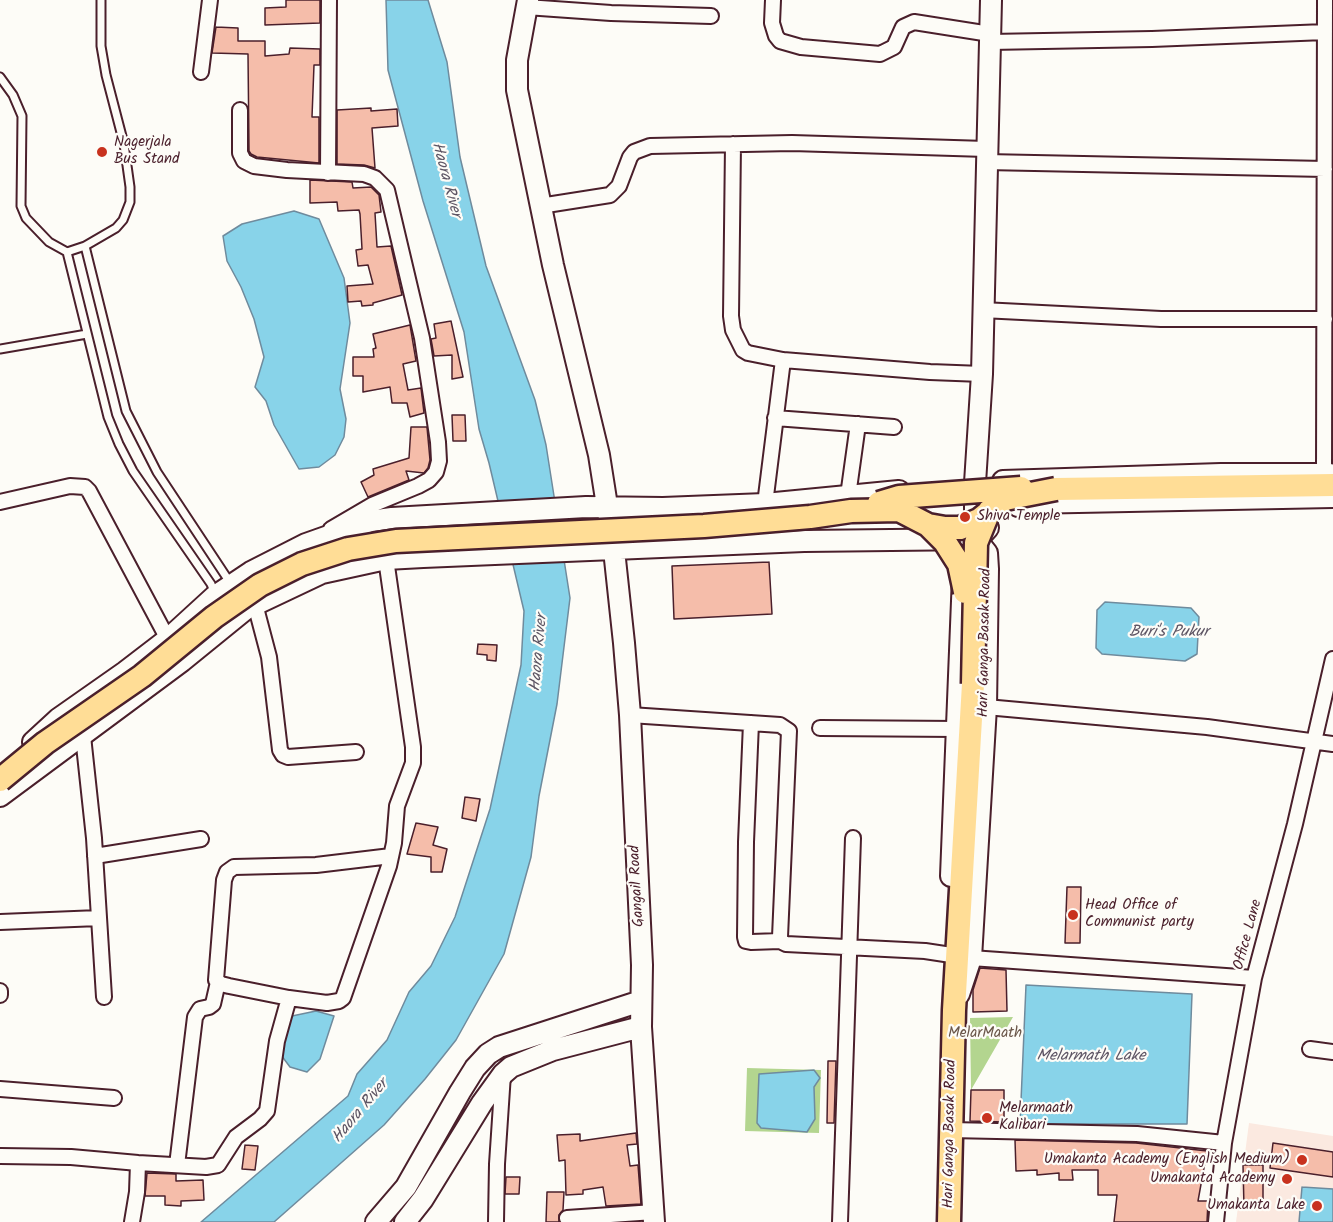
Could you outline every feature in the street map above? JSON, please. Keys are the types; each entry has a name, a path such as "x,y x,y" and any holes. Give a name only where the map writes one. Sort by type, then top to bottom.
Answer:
{"main road":[{"path":"0,780 45,743 142,676 236,601 280,573 325,555 405,540 713,525 810,517 849,503 899,497 1035,487 1056,489 1330,478"},
{"path":"849,503 899,510 928,525 960,528 979,520 1005,499 1056,489"},
{"path":"973,684 976,543 989,511"},
{"path":"928,525 945,542 959,564 966,597 973,684"},
{"name":"Hari Ganga Basak Road","path":"949,1222 954,1010 959,956 973,684"}],"street":[{"path":"201,72 210,0"},
{"path":"328,173 329,0"},
{"path":"773,0 772,23 780,41 801,47 880,54 894,47 903,27 914,22 990,38 1152,39 1325,32"},
{"path":"975,538 975,483 982,374 991,0"},
{"path":"306,544 371,521 392,518 586,507 663,508 849,503 975,483 1019,479 1221,474 1330,478 1325,319 1329,267 1325,0"},
{"path":"527,3 611,13 711,16"},
{"name":"Gangail Road","path":"527,3 517,60 517,90 540,206 599,455 607,507 604,550 630,715 642,965 641,1027 654,1217"},
{"path":"0,771 58,719 168,639 215,596 251,572 306,544 372,505 429,480 439,461 437,432 422,338 387,190 375,178 364,174 276,169 254,166 244,161 240,153 240,110"},
{"path":"733,144 730,295 733,330 740,346 747,353 783,360 982,374"},
{"path":"540,206 610,195 619,186 630,156 650,146 873,144 986,155 1327,176"},
{"path":"982,310 1161,319 1325,319"},
{"path":"765,504 783,360"},
{"path":"775,418 894,427"},
{"path":"849,503 858,424"},
{"path":"0,502 70,486 85,487 90,491 182,662"},
{"path":"0,796 182,662 245,611 322,573 386,559 423,557 804,541 978,539 1004,510 1028,503 1333,497"},
{"name":"Hari Ganga Basak Road","path":"975,538 987,553 986,707 959,956 958,729 964,554 975,538"},
{"path":"218,982 289,998 327,1003 343,998 379,897 395,836 397,806 413,763 386,559"},
{"path":"245,611 269,657 280,750 283,755 288,757 356,752"},
{"name":"Office Lane","path":"1216,1222 1224,1143 1254,978 1295,824 1333,659"},
{"path":"986,707 1196,726 1333,744"},
{"path":"630,715 780,725 789,730 780,941"},
{"path":"751,723 746,842 746,941 780,941 786,944 925,951 959,956 1254,978"},
{"path":"820,728 958,729"},
{"path":"83,736 95,856 104,997"},
{"path":"840,1222 853,838"},
{"path":"95,856 201,839"},
{"path":"177,1166 195,1017 200,1010 209,1008 213,1004 218,982 215,974 224,880 231,869 253,866 316,865 391,856"},
{"path":"0,922 99,918"},
{"path":"0,1156 71,1157 177,1166 218,1165 236,1137 267,1111 277,1041 289,998"},
{"path":"376,1222 406,1186 460,1092 475,1068 488,1054 499,1047 641,1001"},
{"path":"405,1222 423,1199 483,1103 503,1074 511,1067 553,1050 641,1027"},
{"path":"1310,1049 1333,1052"},
{"path":"496,1222 503,1074"},
{"path":"0,1089 114,1098"},
{"path":"950,1130 1137,1134 1224,1143"},
{"path":"132,1222 137,1192 138,1163"},
{"path":"567,1218 654,1217"}],"lane":[{"path":"66,252 85,246 116,228 123,220 130,202 125,153 105,75 101,0"},
{"path":"0,77 13,95 22,116 21,206 34,229 66,252 108,417 119,444 153,501 211,584 215,596 245,611"},
{"path":"85,246 126,411 157,472 232,585 245,611"},
{"path":"0,350 87,333"}],"shaded area":[{"name":"Umakanta Academy","path":"1249,1123 1333,1136 1333,1222 1236,1222"}],"green space":[{"name":"MelarMaath","path":"1013,1017 971,1090 970,1018"},
{"path":"747,1068 821,1070 819,1133 745,1131"}],"water":[{"name":"Haora River","path":"386,0 428,0 447,62 460,157 486,266 535,400 546,445 570,598 557,704 539,796 531,857 504,954 456,1040 384,1125 274,1222 201,1222 348,1096 357,1074 387,1040 409,992 431,966 455,917 490,809 521,665 524,611 479,429 464,332 423,201 388,70"},
{"path":"294,211 319,219 344,278 350,323 340,389 346,419 344,437 335,455 319,467 299,469 274,425 266,401 255,387 264,357 254,319 227,261 223,236 242,224"},
{"name":"Buri's Pukur","path":"1105,602 1191,608 1199,617 1197,654 1185,661 1102,654 1096,648 1097,610"},
{"name":"Melarmath Lake","path":"1026,985 1192,994 1187,1124 1020,1124"},
{"path":"316,1011 334,1016 320,1059 307,1072 290,1067 281,1055 282,1034 292,1016"},
{"path":"814,1070 820,1078 814,1087 815,1119 807,1132 761,1128 757,1123 759,1074"},
{"name":"Umakanta Lake","path":"1302,1187 1333,1189 1333,1222 1299,1222"}],"building":[{"path":"286,0 320,0 320,23 265,25 265,8 286,7"},
{"path":"216,27 238,28 238,41 265,41 265,56 289,54 290,48 320,49 320,65 314,65 312,117 319,117 319,163 257,157 251,154 249,151 248,54 212,53"},
{"path":"371,108 371,111 397,109 398,126 372,128 375,168 364,165 337,164 337,110"},
{"path":"310,180 352,182 353,188 371,187 379,195 381,212 375,213 377,247 391,246 402,295 373,303 373,305 362,306 361,301 348,302 347,286 373,284 368,265 358,266 356,250 362,249 359,210 338,211 337,202 310,203"},
{"path":"451,321 463,377 452,379 452,355 434,356 431,339 436,338 434,324"},
{"path":"410,325 416,361 403,364 408,390 421,388 424,413 410,417 407,403 392,403 390,387 363,392 363,376 353,376 353,357 374,357 373,349 376,348 373,334"},
{"path":"452,415 465,415 466,441 453,441"},
{"path":"411,427 427,427 430,460 428,468 424,473 406,471 409,480 368,497 361,482 374,475 373,469 409,458"},
{"path":"769,562 772,614 674,619 672,566"},
{"path":"478,644 497,645 496,661 487,660 487,655 477,654"},
{"path":"465,797 480,799 476,821 462,818"},
{"path":"416,823 438,827 433,845 447,849 442,872 431,872 431,857 407,854"},
{"name":"Head Office of Communist party","path":"1067,887 1081,887 1080,943 1065,943"},
{"path":"980,968 1006,970 1007,1011 973,1012 973,990"},
{"path":"828,1061 836,1061 834,1123 827,1123"},
{"path":"971,1090 1004,1090 1004,1122 970,1121"},
{"path":"636,1133 637,1144 627,1145 630,1166 638,1165 641,1204 606,1206 603,1187 583,1190 583,1194 566,1195 565,1160 559,1161 557,1135 580,1134 580,1141"},
{"path":"1015,1140 1136,1143 1207,1151 1198,1201 1208,1201 1207,1222 1114,1222 1117,1195 1098,1195 1098,1170 1072,1170 1073,1180 1059,1180 1059,1173 1037,1175 1037,1170 1016,1171"},
{"name":"Umakanta Academy (English Medium)","path":"1273,1143 1333,1152 1333,1177 1270,1168"},
{"path":"245,1145 258,1146 255,1170 242,1169"},
{"path":"1243,1165 1263,1165 1263,1208 1244,1208"},
{"path":"147,1173 176,1174 176,1181 203,1180 204,1200 181,1201 181,1206 165,1205 165,1196 145,1196"},
{"path":"506,1177 520,1177 519,1194 505,1194"},
{"path":"547,1192 564,1192 563,1210 559,1215 559,1222 546,1222"}],"place":[{"name":"Nagerjala Bus Stand","path":"102,152"},
{"name":"Shiva Temple","path":"965,517"},
{"name":"Head Office of Communist party","path":"1073,915"},
{"name":"Melarmaath Kalibari","path":"987,1118"},
{"name":"Umakanta Academy (English Medium)","path":"1302,1160"},
{"name":"Umakanta Academy","path":"1287,1179"},
{"name":"Umakanta Lake","path":"1317,1206"}]}
